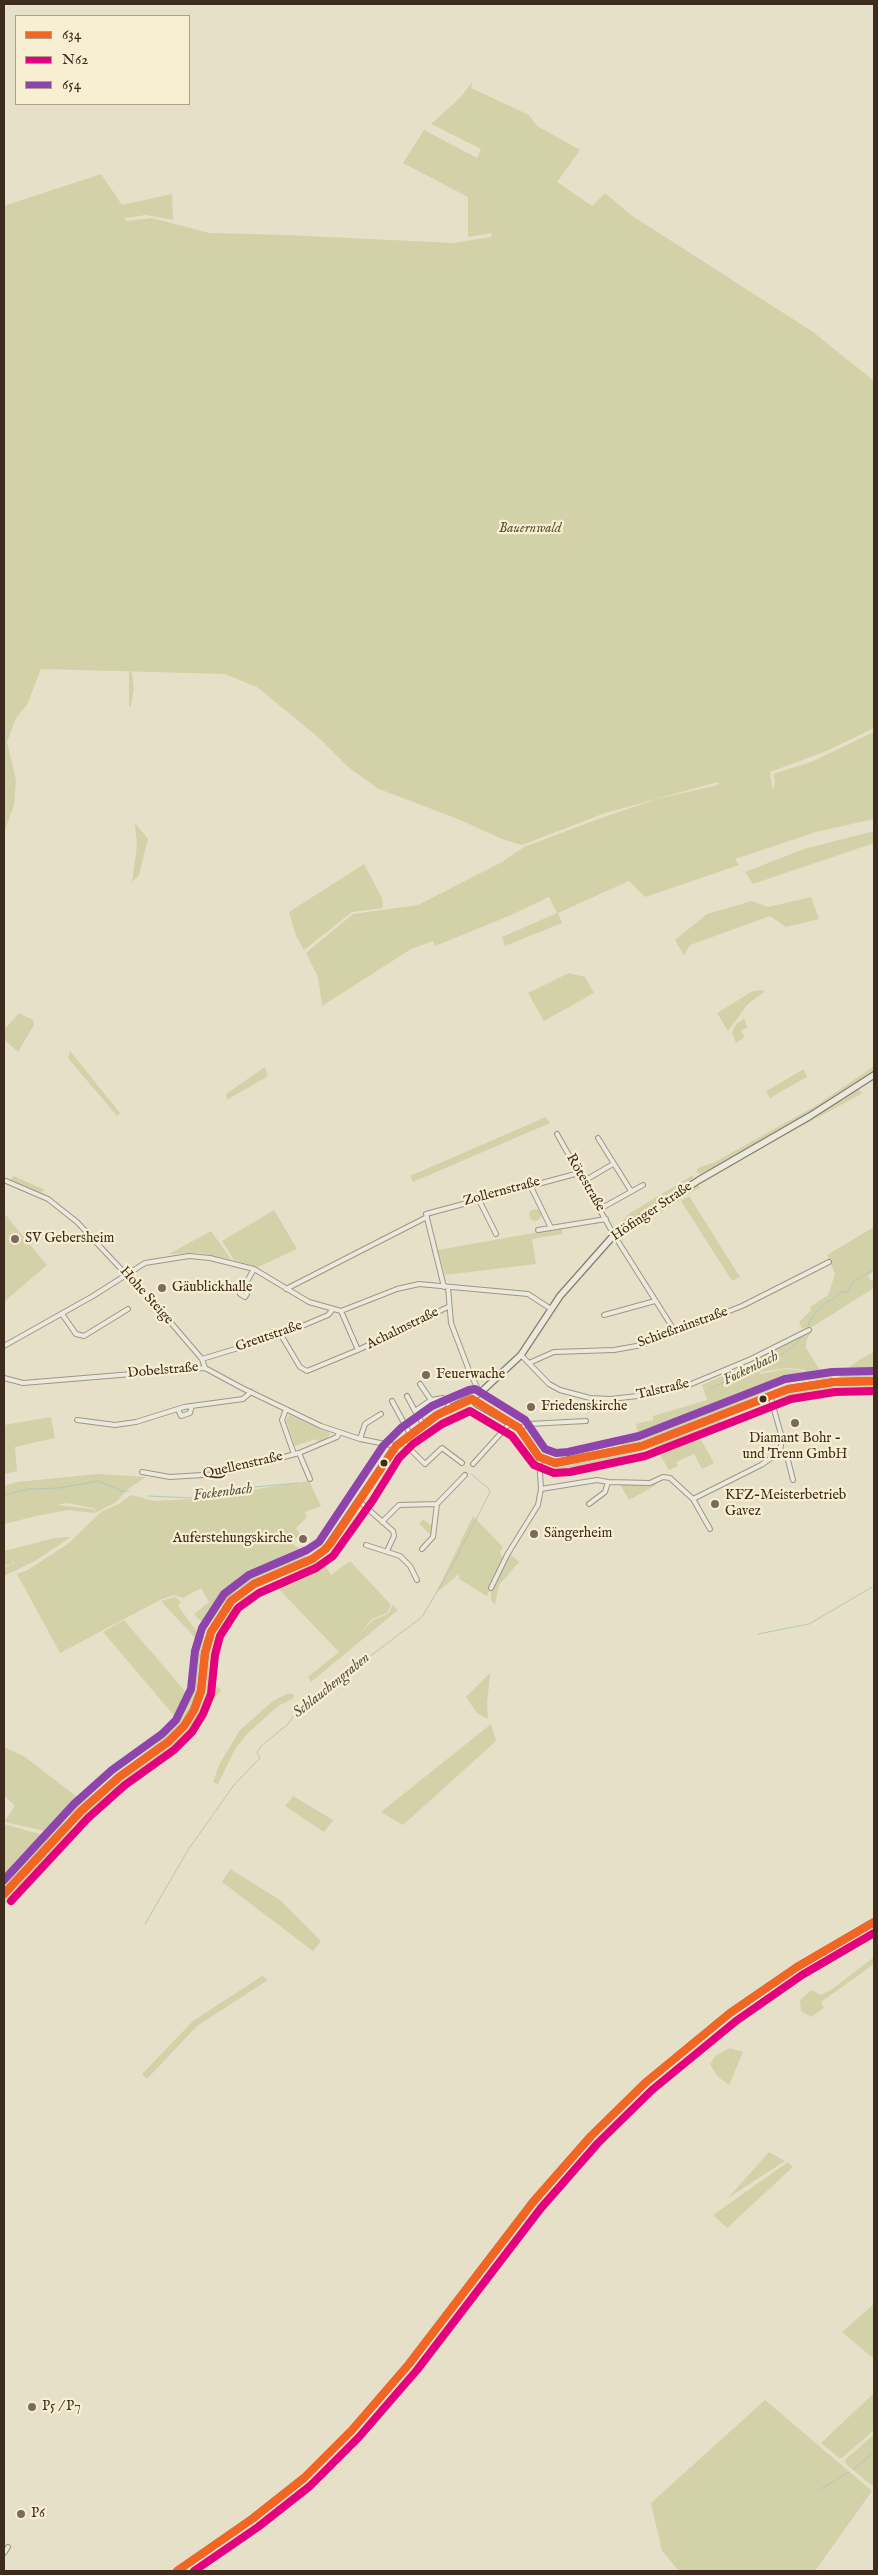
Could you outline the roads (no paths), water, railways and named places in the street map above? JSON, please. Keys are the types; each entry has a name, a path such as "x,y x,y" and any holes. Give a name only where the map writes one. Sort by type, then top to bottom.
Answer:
{"street":[{"name":"Höfinger Straße","path":"4,1894 81,1810 108,1786 179,1732 191,1715 199,1698 208,1640 219,1617 237,1596 271,1576 312,1559 326,1549 360,1502 396,1446 423,1424 450,1408 472,1399 521,1355 551,1309 614,1235 693,1184 810,1116 874,1074"},
{"name":"Rötestraße","path":"558,1134 614,1235 676,1334"},
{"path":"598,1138 631,1192"},
{"path":"584,1181 613,1164"},
{"name":"Zollernstraße","path":"286,1289 426,1215 478,1198 579,1173"},
{"name":"Hohe Steige","path":"6,1181 41,1195 63,1209 126,1274 202,1359 206,1368"},
{"path":"530,1185 551,1228"},
{"path":"600,1209 643,1185"},
{"path":"478,1198 496,1234"},
{"path":"426,1215 446,1287 448,1307 456,1338 480,1393"},
{"path":"538,1230 606,1219"},
{"path":"4,1346 62,1314 145,1263 190,1256 210,1258 254,1269 309,1302 341,1311 408,1285 419,1284 528,1294 551,1309"},
{"name":"Schießrainstraße","path":"529,1363 554,1352 614,1350 642,1345 676,1334 742,1306 829,1262"},
{"path":"243,1289 254,1269"},
{"path":"604,1315 655,1301"},
{"name":"Achalmstraße","path":"280,1335 303,1370 307,1371 358,1350 448,1307"},
{"path":"62,1314 76,1334 84,1336 128,1309"},
{"name":"Greutstraße","path":"202,1359 280,1335 328,1315 333,1309"},
{"name":"Achalmstraße","path":"341,1311 358,1350"},
{"name":"Talstraße","path":"521,1355 550,1384 574,1395 611,1399 646,1395 684,1387 718,1374 809,1330"},
{"name":"Dobelstraße","path":"4,1378 23,1383 206,1368 251,1392 339,1433 396,1446"},
{"path":"539,1457 555,1462 568,1462 642,1446 770,1394 813,1384 874,1381"},
{"path":"420,1384 431,1400"},
{"path":"77,1420 115,1425 136,1422 178,1409 243,1398 251,1392"},
{"path":"693,1499 774,1458 780,1452 782,1438 770,1394"},
{"path":"407,1396 423,1424"},
{"path":"415,1411 431,1400 443,1398 450,1408"},
{"path":"472,1399 477,1404 519,1428 539,1457 541,1489 538,1505 506,1555 491,1588"},
{"path":"392,1401 410,1434"},
{"path":"178,1409 181,1416 190,1413 192,1406"},
{"path":"286,1409 282,1420 296,1454 310,1479"},
{"path":"360,1439 365,1424 381,1414"},
{"path":"519,1428 528,1424 586,1420"},
{"path":"473,1464 511,1422"},
{"name":"Quellenstraße","path":"142,1472 170,1477 196,1477 219,1474 296,1454 337,1437 339,1433"},
{"path":"401,1441 425,1464 442,1448 462,1463"},
{"path":"780,1452 787,1456 793,1480"},
{"path":"422,1549 433,1537 437,1504 465,1475"},
{"path":"541,1489 596,1480 650,1483 663,1477 670,1478 693,1499 710,1529"},
{"path":"589,1504 606,1492 608,1482"},
{"path":"360,1502 394,1534 387,1550"},
{"path":"382,1522 401,1505 437,1504"},
{"path":"366,1545 387,1550 406,1560 417,1580"},
{"path":"177,2571 252,2519 304,2478 352,2430 409,2364 533,2202 591,2136 646,2082 730,2013 797,1967 874,1922"},
{"path":"4,2553 8,2547"}],"waterway":[{"name":"Fockenbach","path":"807,1329 811,1318 828,1301 841,1292 848,1292 852,1283 874,1269"},
{"name":"Fockenbach","path":"710,1389 778,1357 795,1345 805,1333"},
{"name":"Schlauchengraben","path":"145,1924 188,1850 234,1785 260,1758 257,1753 261,1746 288,1724 296,1712 422,1617 451,1568 490,1492 471,1474"},
{"name":"Fockenbach","path":"4,1495 29,1489 59,1488 98,1481 122,1491 129,1491"},
{"name":"Fockenbach","path":"148,1496 192,1498 245,1488 297,1483"},
{"path":"758,1634 809,1624 874,1586"},
{"path":"853,2469 874,2453"},
{"path":"821,2489 849,2472"}],"place":[{"name":"SV Gebersheim","path":"15,1239"},
{"name":"Gäublickhalle","path":"162,1288"},
{"name":"Feuerwache","path":"426,1375"},
{"name":"Friedenskirche","path":"531,1407"},
{"name":"Diamant Bohr - und Trenn GmbH","path":"795,1423"},
{"name":"KFZ-Meisterbetrieb Gavez","path":"715,1504"},
{"name":"Sängerheim","path":"534,1534"},
{"name":"Auferstehungskirche","path":"303,1539"},
{"name":"P5 / P7","path":"32,2407"},
{"name":"P6","path":"21,2514"}],"park label":[{"name":"Bauernwald","path":"530,529"}]}
